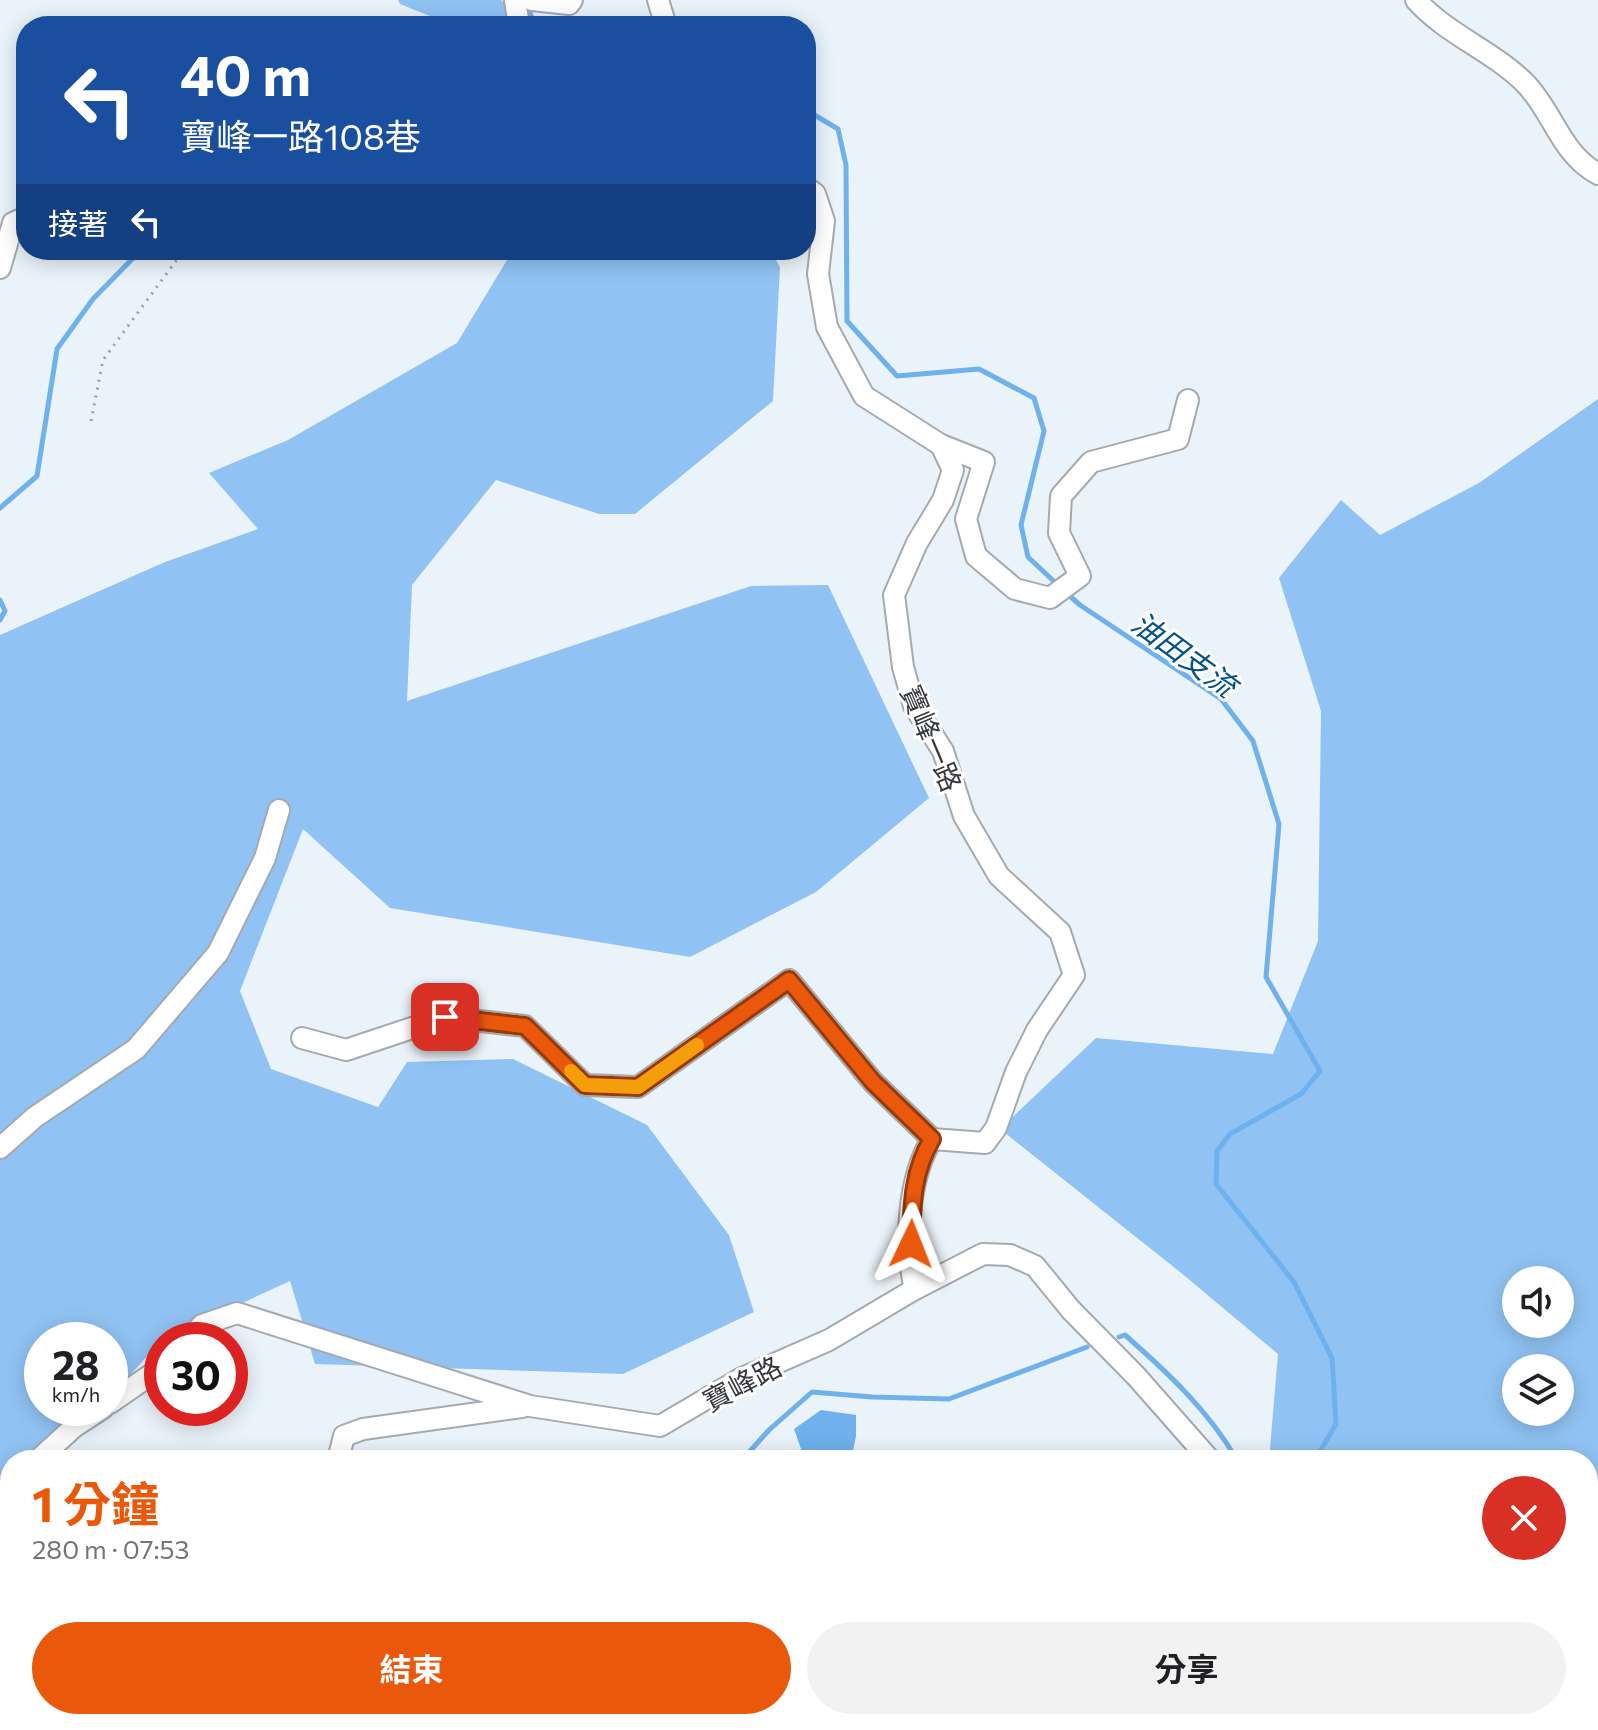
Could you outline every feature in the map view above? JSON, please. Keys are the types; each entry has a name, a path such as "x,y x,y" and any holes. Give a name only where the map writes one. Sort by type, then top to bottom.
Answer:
{"street":[{"path":"532,0 564,2"},
{"path":"1416,0 1427,12 1523,82 1540,102 1565,146 1582,165 1598,174"},
{"path":"816,197 824,221 818,274 827,327 864,396 941,445 984,462 966,519 976,556 1015,589 1050,598 1080,576 1059,533 1061,496 1091,462 1178,439 1188,400"},
{"path":"0,268 16,222"},
{"name":"寶峰一路","path":"932,1139 985,1143 996,1128 1016,1072 1037,1030 1074,975 1060,932 999,876 964,816 943,751 914,706 903,667 894,595 917,543 943,500 953,470 941,445"},
{"path":"0,1148 35,1117 136,1049 218,953 265,858 279,810"},
{"path":"302,1038 346,1050 445,1017 525,1026 585,1085 638,1087 789,980 873,1082 932,1139 921,1158 912,1197 910,1267 915,1289"},
{"name":"寶峰路","path":"211,1322 237,1313 530,1406 660,1426 740,1379 829,1340 915,1289 983,1254 1010,1255 1035,1266 1071,1310 1136,1376 1201,1450"},
{"path":"340,1450 344,1436 363,1429 530,1406"},
{"path":"49,1450 76,1426"}],"path":[{"path":"91,421 103,360 177,260"}],"shaded area":[{"path":"398,0 501,0 519,16 430,16 400,4"},
{"path":"507,260 776,260 780,267 773,401 635,514 599,514 496,480 412,585 407,701 751,586 828,585 929,798 816,892 690,957 390,908 303,829 240,991 271,1069 378,1107 407,1062 513,1059 647,1125 729,1235 754,1312 623,1374 315,1364 290,1281 201,1322 144,1322 144,1360 128,1377 128,1322 24,1322 24,1426 84,1426 62,1450 0,1450 0,635 165,562 258,529 209,473 288,440 457,343"},
{"path":"1598,399 1598,1450 1270,1450 1278,1354 1000,1129 1096,1038 1273,1054 1318,941 1321,711 1279,578 1341,500 1380,535 1479,483"},
{"path":"821,1410 856,1415 853,1450 801,1450 794,1429"}],"waterway":[{"name":"油田支流","path":"527,5 531,16"},
{"name":"油田支流","path":"816,116 838,129 846,165 847,321 897,376 979,369 1034,398 1044,431 1021,525 1028,557 1058,585"},
{"path":"0,508 37,476 57,349 93,299 131,260"},
{"name":"油田支流","path":"1065,592 1221,699 1253,741 1279,824 1266,977 1320,1071 1301,1094 1230,1134 1217,1151 1216,1184 1294,1282 1332,1358 1336,1424 1321,1450"},
{"path":"0,600 5,611 0,620"},
{"path":"1119,1337 1125,1335 1186,1393 1231,1450"},
{"path":"751,1450 812,1392 949,1399 1087,1347"}],"slow traffic":[{"path":"571,1071 585,1085 638,1087 697,1045"}],"route":[{"path":"445,1017 525,1026 585,1085 638,1087 789,980 873,1082 932,1139 921,1158 912,1197 911,1244"}]}
